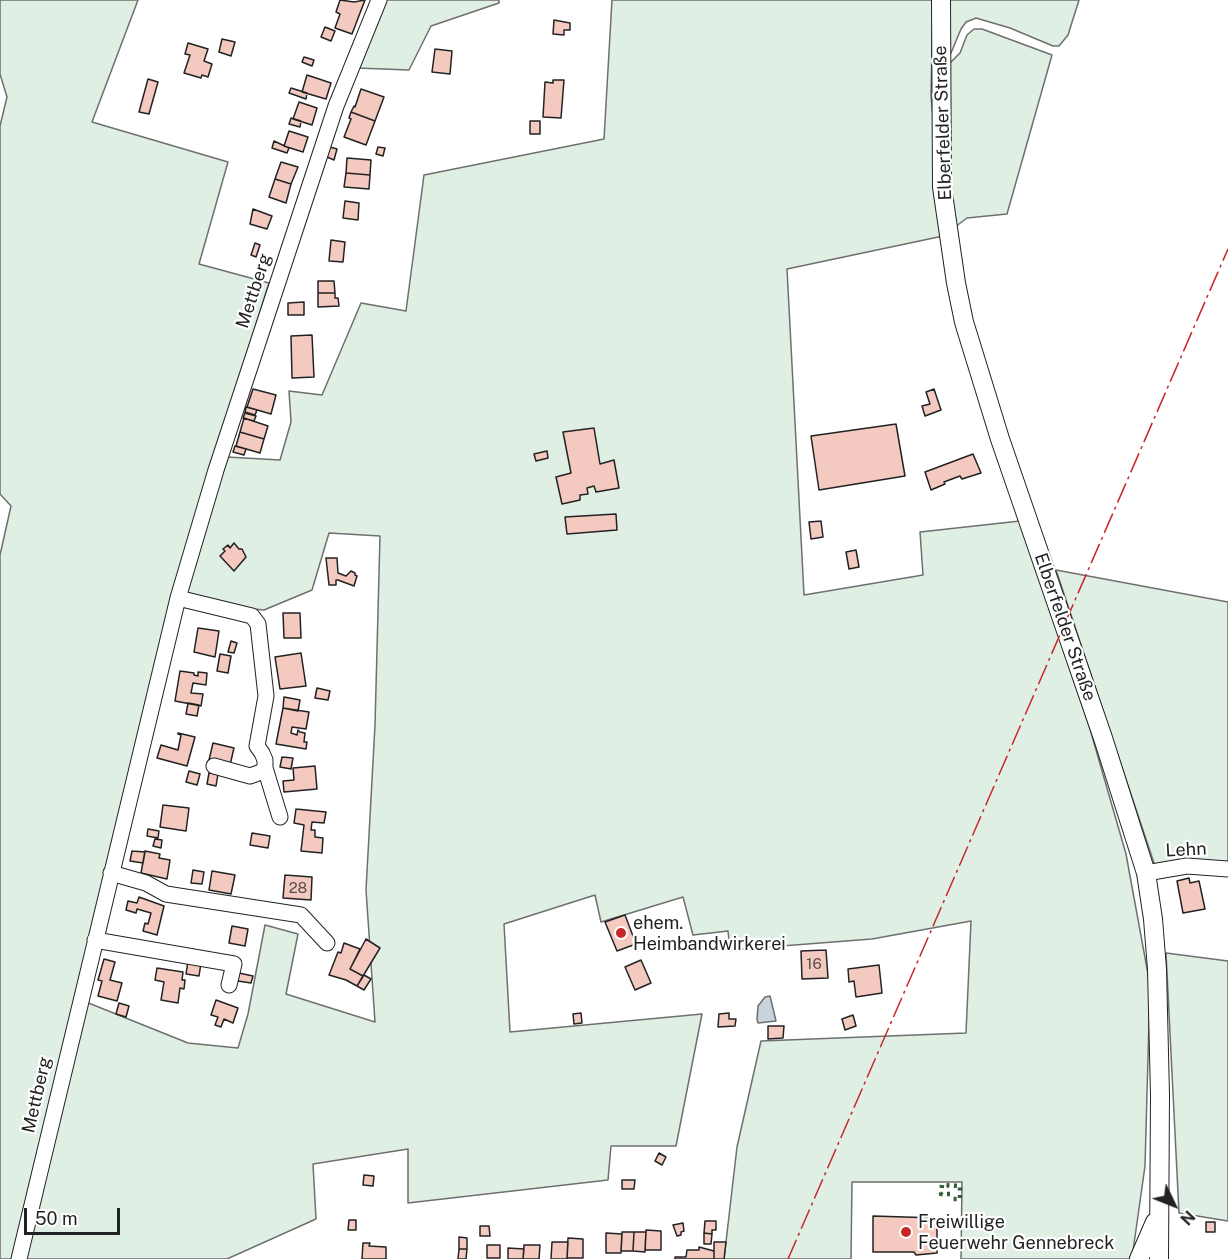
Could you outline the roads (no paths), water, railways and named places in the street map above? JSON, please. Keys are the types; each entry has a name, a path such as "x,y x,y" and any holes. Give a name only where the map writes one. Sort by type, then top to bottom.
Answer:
{"main road":[{"name":"Elberfelder Straße","path":"941,0 942,187 964,322 1000,439 1103,738 1146,873 1157,969 1160,1095 1159,1259"},
{"path":"1139,1259 1158,1215"}],"street":[{"name":"Mettberg","path":"19,1259 178,598 216,470 336,106 379,0"},
{"path":"178,598 252,616 258,624 266,696 257,746 265,760 265,768 280,817"},
{"path":"214,766 250,776 265,768"},
{"name":"Lehn","path":"1146,873 1187,866 1228,868"},
{"path":"111,873 146,883 166,894 301,915 327,943"},
{"path":"95,940 234,964 229,985"}],"place":[{"name":"ehem. Heimbandwirkerei","path":"621,933"},
{"name":"Freiwillige Feuerwehr Gennebreck","path":"906,1232"}]}
